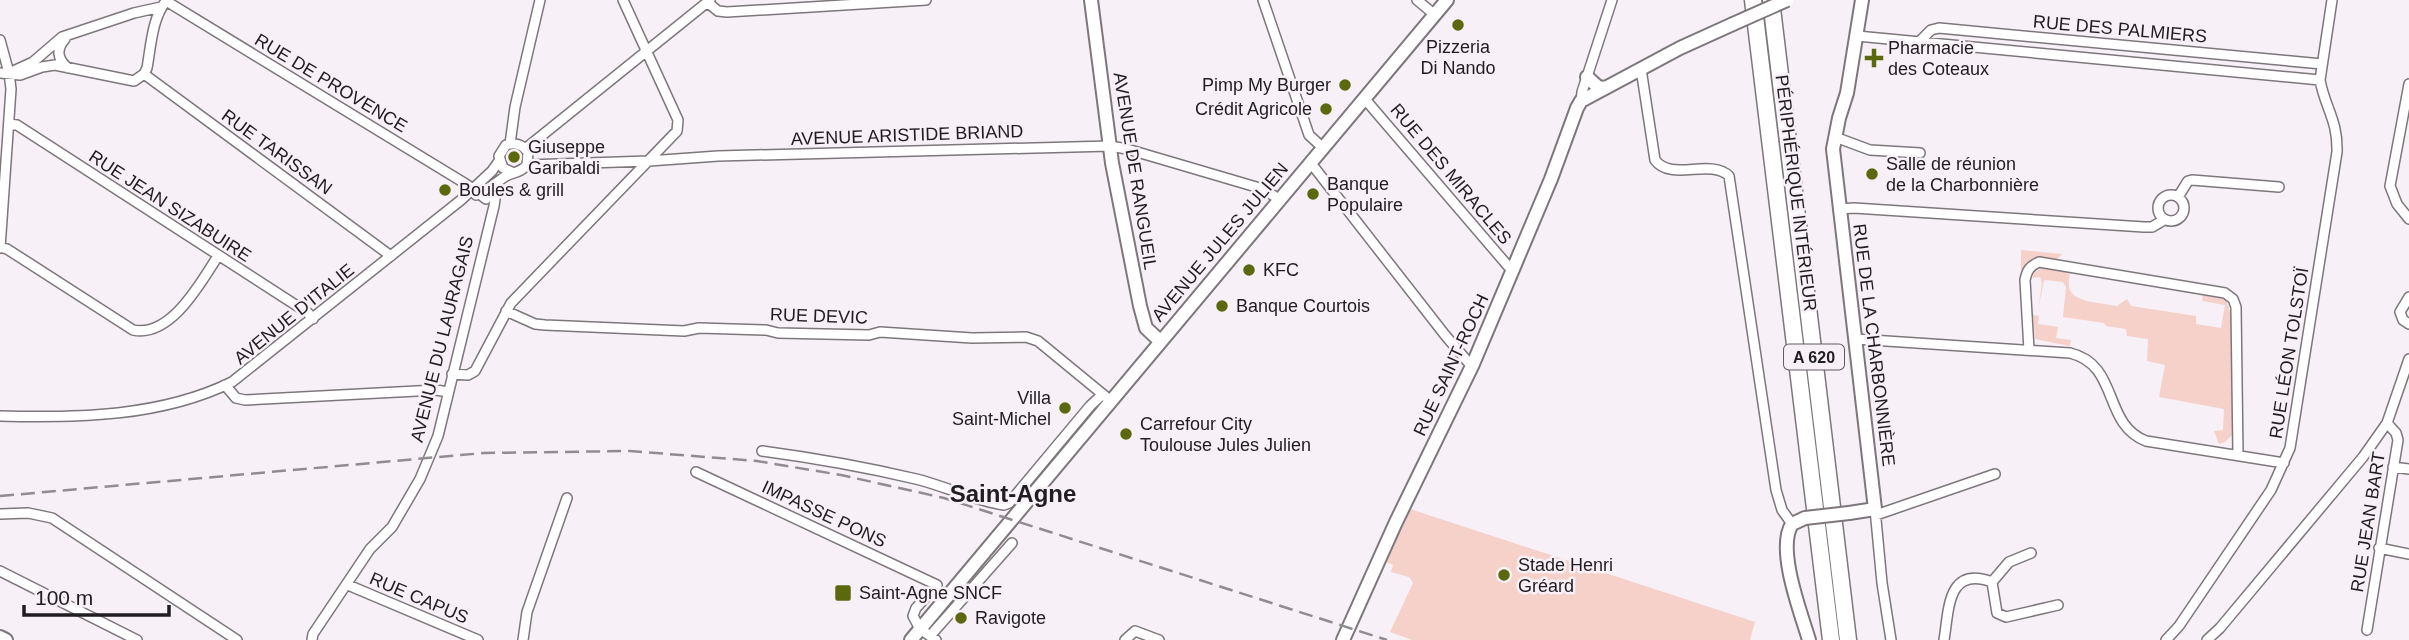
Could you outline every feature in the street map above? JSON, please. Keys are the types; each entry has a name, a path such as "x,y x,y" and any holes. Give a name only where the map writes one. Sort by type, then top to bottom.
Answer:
{"highway":[{"path":"1743,0 1746,27 1758,45"},
{"name":"PÉRIPHÉRIQUE INTÉRIEUR","path":"1753,0 1831,640"},
{"name":"A 620","path":"1771,0 1848,640"}],"street":[{"path":"510,144 515,107 540,0"},
{"path":"452,374 468,375 475,371 506,311 519,293 677,131 678,120 623,0"},
{"path":"525,149 709,1 718,10 727,12 926,0"},
{"name":"AVENUE DE RANGUEIL","path":"1091,0 1110,146 1143,320 1148,330 1160,341"},
{"path":"1263,0 1309,135 1322,148"},
{"path":"1418,0 1435,15"},
{"name":"AVENUE JULES JULIEN","path":"911,640 929,635 1107,398 1160,341 1447,0"},
{"path":"1581,101 1612,0"},
{"path":"1581,101 1640,69 1787,0"},
{"name":"RUE DE LA CHARBONNIÈRE","path":"1862,0 1833,159 1876,512 1882,583 1891,640"},
{"path":"2320,80 2332,0"},
{"path":"5,73 33,62 58,40 68,35 165,3"},
{"path":"5,73 20,75 48,65 130,81 139,79 144,74 165,3"},
{"name":"RUE DE PROVENCE","path":"165,3 480,193"},
{"name":"RUE DES PALMIERS","path":"1920,41 1931,30 1939,28 2322,64"},
{"path":"68,35 58,50 60,58 68,68"},
{"name":"RUE DES PALMIERS","path":"1857,36 2320,80"},
{"path":"0,40 5,73 11,89 0,247 133,330 141,332 156,326 185,305 218,256"},
{"path":"1640,69 1655,160 1659,166 1670,169 1717,170 1729,176 1776,489 1782,510 1791,524 1787,538 1789,569 1794,597 1809,640"},
{"name":"RUE TARISSAN","path":"144,74 391,256"},
{"path":"1587,76 1593,84 1605,88"},
{"name":"RUE LÉON TOLSTOÏ","path":"2166,640 2179,626 2271,490 2290,448 2337,152 2336,125 2320,80"},
{"path":"2409,84 2390,186 2397,204 2409,219"},
{"name":"RUE DES MIRACLES","path":"1364,98 1514,270"},
{"name":"RUE SAINT-ROCH","path":"1343,640 1473,364 1514,270 1581,101"},
{"name":"RUE JEAN SIZABUIRE","path":"9,124 17,125 313,319"},
{"path":"1835,137 1870,150 1920,153"},
{"path":"480,193 491,181 502,148 518,144 525,149 529,157 527,166 497,185"},
{"name":"AVENUE ARISTIDE BRIAND","path":"527,166 718,156 1110,146 1263,189 1279,199"},
{"path":"499,161 503,168 514,173"},
{"path":"1310,162 1446,335 1468,362 1473,364"},
{"path":"2178,197 2188,181 2192,180 2279,187"},
{"name":"AVENUE D'ITALIE","path":"0,415 53,418 131,411 197,396 229,383 461,200 497,185"},
{"name":"AVENUE DU LAURAGAIS","path":"312,640 313,634 370,549 387,533 399,516 420,479 438,436 497,185"},
{"name":"AVENUE DU LAURAGAIS","path":"480,193 489,207 489,223"},
{"path":"1839,209 2152,228 2164,220 2175,221 2183,213 2183,202 2178,197 2166,195 2158,203 2159,214 2164,220"},
{"path":"2029,350 2025,280 2027,271 2039,262 2225,293 2233,299 2236,307 2238,456"},
{"path":"2409,297 2400,312 2403,320 2409,324"},
{"name":"RUE DEVIC","path":"506,311 534,324 600,328 766,330 869,335 880,332 972,338 1026,337 1038,341 1107,398"},
{"path":"1856,339 2084,356 2094,364 2122,423 2136,437 2146,441 2284,463"},
{"path":"2207,640 2220,628 2363,457 2387,423 2409,359"},
{"path":"229,383 241,399 436,390 449,392"},
{"name":"AVENUE JULES JULIEN","path":"762,451 874,469 998,504 1009,503 1090,406 1107,398"},
{"name":"RUE JEAN BART","path":"2367,630 2398,440 2387,423"},
{"path":"2393,467 2409,469"},
{"name":"IMPASSE PONS","path":"696,472 937,585 916,608 913,616 929,635"},
{"path":"1791,524 1805,518 1876,512 1994,474"},
{"path":"523,640 527,612 567,498"},
{"path":"0,514 29,513 52,518 237,640"},
{"path":"929,635 1012,543"},
{"path":"2379,548 2409,554"},
{"path":"2031,553 2009,562 1992,582 1997,613 2006,617 2058,605"},
{"path":"0,571 137,640"},
{"path":"1944,640 1953,589 1972,578 1992,582"},
{"name":"RUE CAPUS","path":"348,585 478,640"},
{"path":"1125,640 1135,631 1159,640"},
{"path":"0,637 6,640"}],"shaded area":[{"path":"2021,250 2062,254 2056,260 2039,259 2030,262 2021,277"},
{"path":"2042,268 2070,273 2070,290 2078,298 2117,306 2127,299 2131,306 2196,316 2196,324 2221,328 2225,305 2202,301 2203,295 2225,299 2232,325 2233,343 2232,435 2219,444 2214,431 2223,430 2224,409 2159,397 2165,365 2147,361 2148,339 2127,336 2126,329 2106,326 2104,323 2063,317 2066,287 2063,282 2044,280 2038,310 2042,283 2040,277 2033,278 2032,274"},
{"path":"2033,315 2039,316 2038,324 2058,327 2056,338 2071,340 2070,346 2035,339"},
{"name":"Stade Henri Gréard","path":"1410,509 1755,622 1750,640 1412,640 1390,632 1413,583 1409,577 1391,572 1393,565 1386,562"}],"railway":[{"path":"0,496 484,453 630,451 757,461 841,475 944,498 1387,640"}],"place":[{"name":"Pizzeria Di Nando","path":"1458,25"},
{"name":"Pharmacie des Coteaux","path":"1874,58"},
{"name":"Pimp My Burger","path":"1345,85"},
{"name":"Crédit Agricole","path":"1326,109"},
{"name":"Giuseppe Garibaldi","path":"514,157"},
{"name":"Salle de réunion de la Charbonnière","path":"1872,174"},
{"name":"Boules & grill","path":"445,190"},
{"name":"Banque Populaire","path":"1313,194"},
{"name":"KFC","path":"1249,270"},
{"name":"Banque Courtois","path":"1222,306"},
{"name":"Villa Saint-Michel","path":"1065,408"},
{"name":"Carrefour City Toulouse Jules Julien","path":"1126,434"},
{"name":"Stade Henri Gréard","path":"1504,575"},
{"name":"Saint-Agne SNCF","path":"843,593"},
{"name":"Ravigote","path":"961,618"}],"district":[{"name":"Saint-Agne","path":"1013,494"}]}
